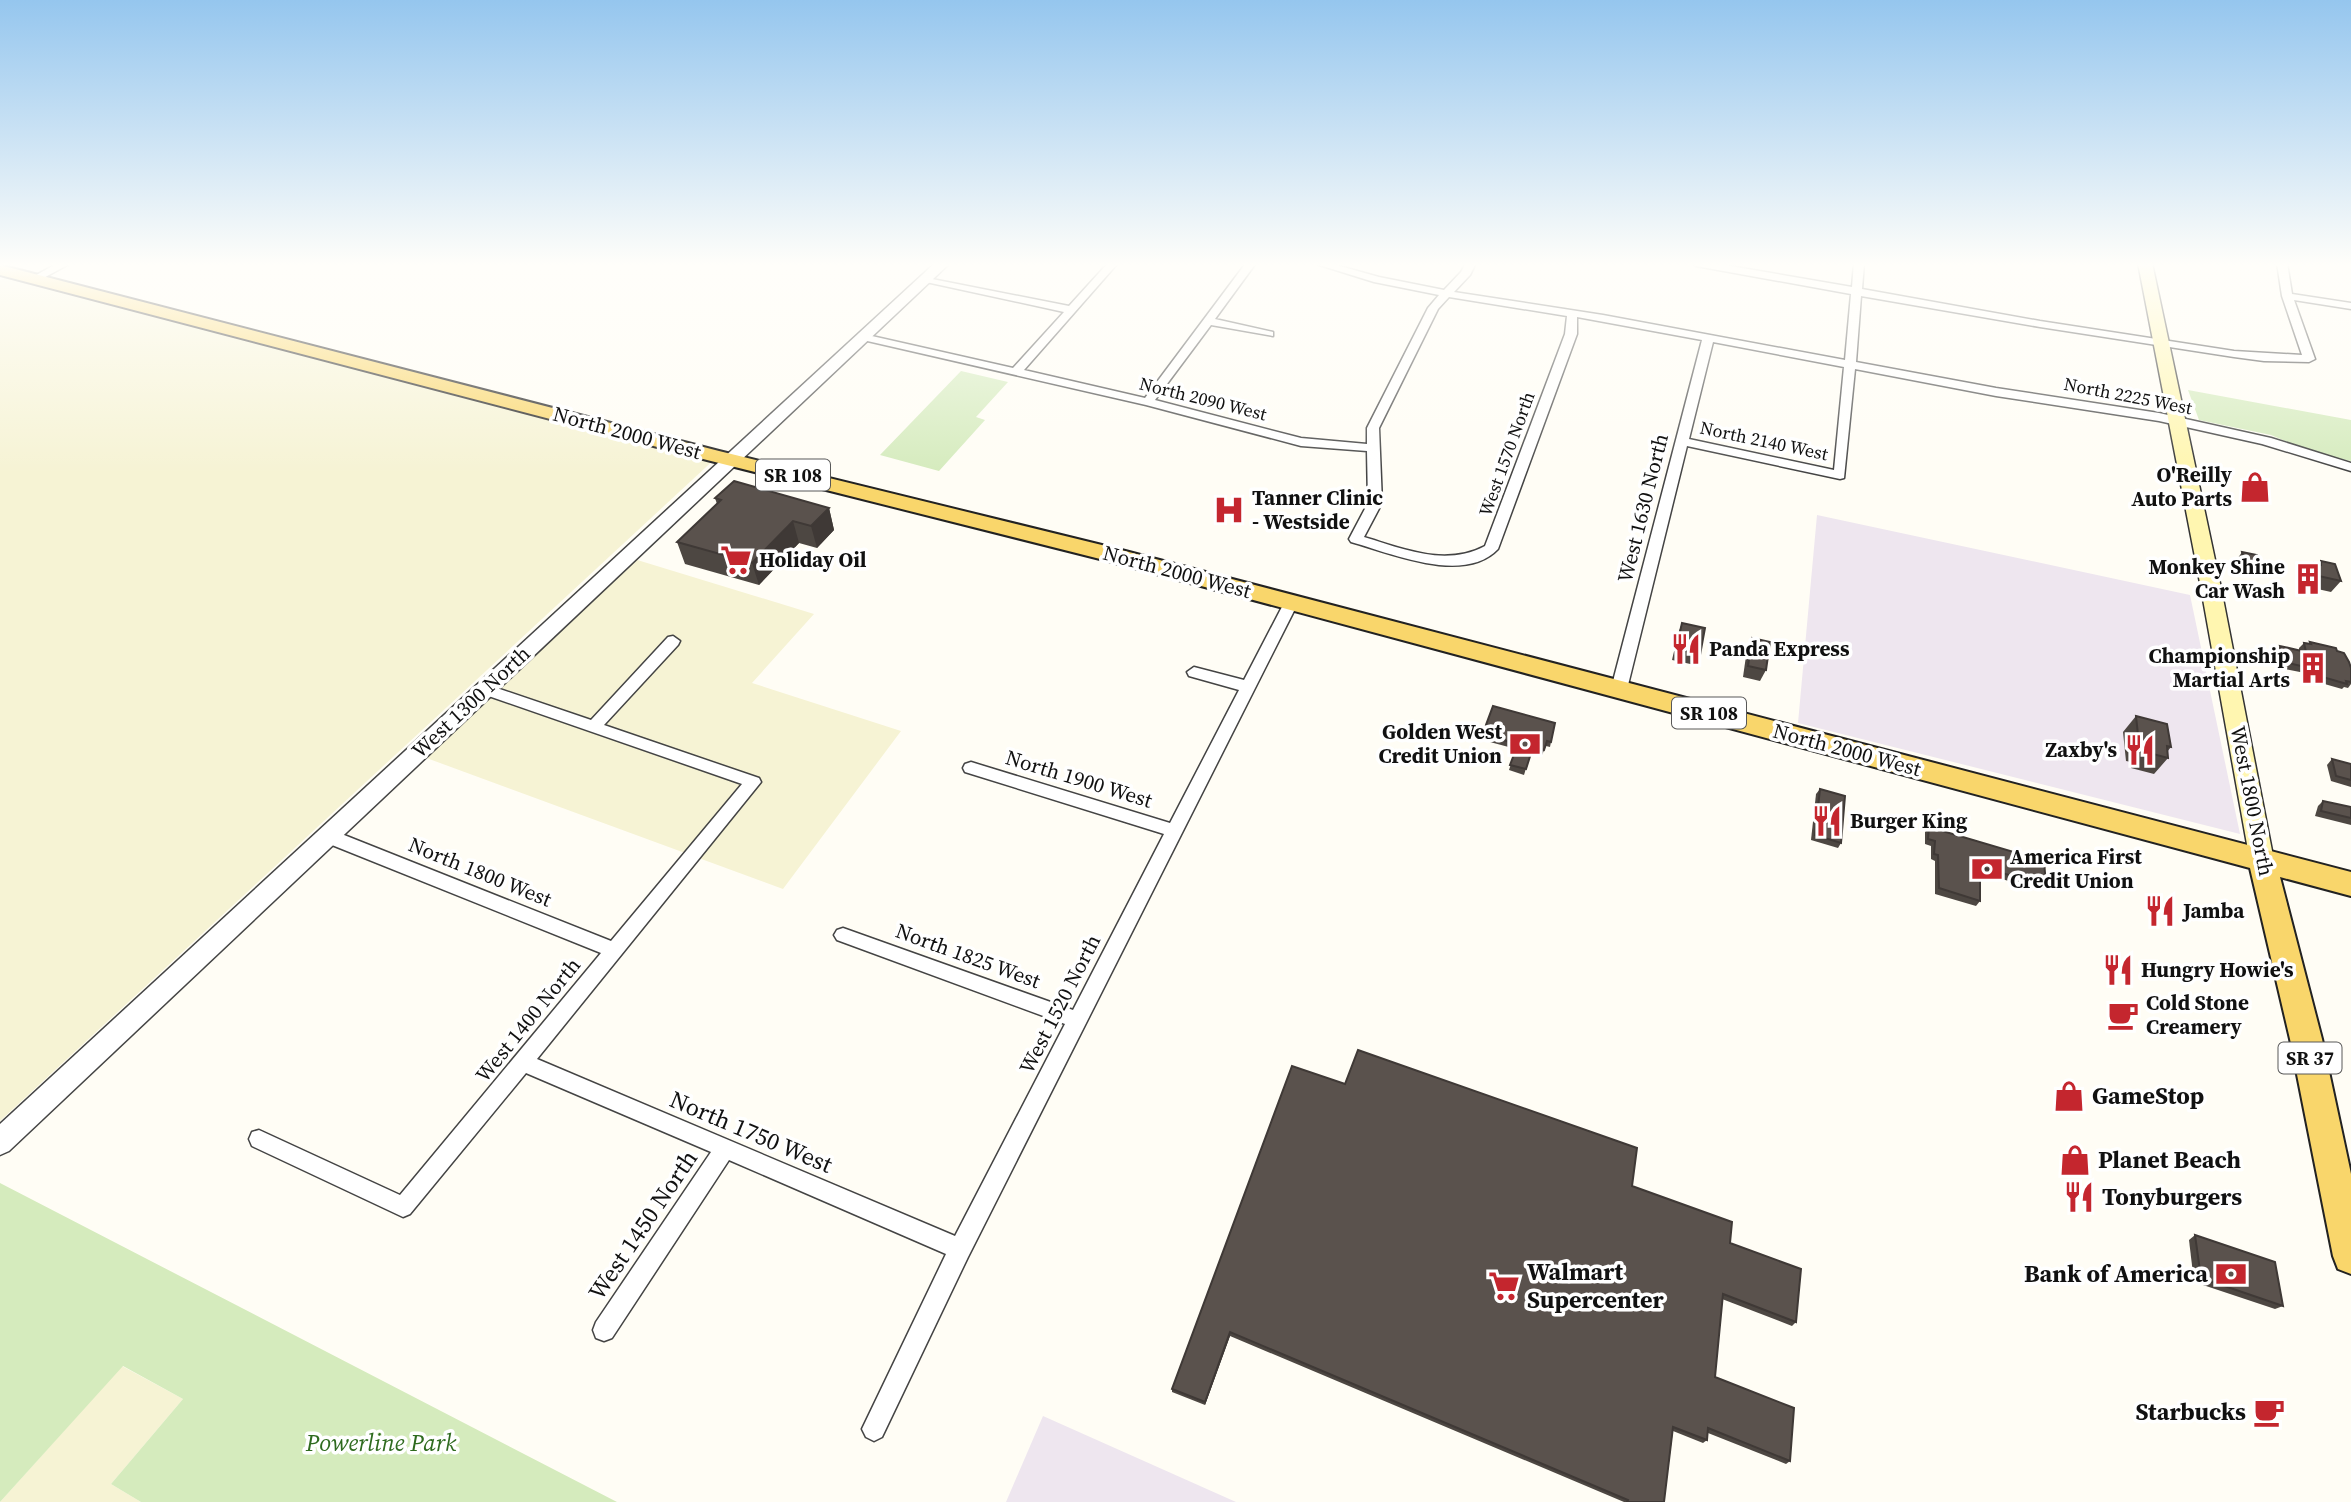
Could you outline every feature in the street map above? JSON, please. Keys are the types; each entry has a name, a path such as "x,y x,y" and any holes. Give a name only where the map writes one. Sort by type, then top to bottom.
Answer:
{"main road":[{"name":"North 2000 West","path":"243,333 1619,688 2351,884"},
{"name":"West 1800 North","path":"2160,333 2262,862 2306,1040 2351,1255"}],"street":[{"name":"West 1300 North","path":"0,1142 867,333"},
{"path":"1016,372 1051,333"},
{"path":"1147,402 1200,333"},
{"path":"1265,333 1269,334"},
{"path":"1371,448 1373,428 1420,333"},
{"name":"West 1570 North","path":"1371,448 1375,503 1356,539 1436,560 1459,563 1478,559 1491,550 1571,333"},
{"name":"North 2225 West","path":"1679,333 2255,438 2332,464 2351,467"},
{"path":"1850,365 1853,333"},
{"path":"2109,333 2264,358 2309,359 2300,333"},
{"name":"North 2090 West","path":"863,337 1147,402 1301,442 1371,448"},
{"name":"West 1630 North","path":"1619,688 1708,338"},
{"name":"North 2140 West","path":"1682,441 1840,475 1850,365"},
{"name":"West 1520 North","path":"874,1429 960,1248 1291,603"},
{"path":"485,690 594,726 673,641"},
{"path":"1194,672 1249,687"},
{"name":"West 1400 North","path":"259,1139 403,1207 753,782 594,726"},
{"name":"North 1900 West","path":"971,768 1175,831"},
{"name":"North 1800 West","path":"328,836 614,950"},
{"name":"North 1825 West","path":"843,935 1077,1020"},
{"name":"North 1750 West","path":"522,1062 960,1248"},
{"name":"West 1450 North","path":"604,1330 725,1149"}],"shaded area":[{"path":"0,333 261,333 718,456 0,1121"},
{"path":"1817,515 2190,595 2240,834 1798,723"},
{"path":"634,559 814,614 752,683 901,731 783,889 421,756"},
{"path":"122,1366 183,1399 111,1484 141,1502 0,1502"},
{"path":"1043,1416 1236,1502 1006,1502"}],"green space":[{"path":"961,371 1008,382 976,417 985,420 939,471 880,455"},
{"path":"2188,390 2351,420 2351,461 2316,454 2271,435 2199,420"},
{"name":"Powerline Park","path":"0,1183 617,1502 141,1502 111,1484 183,1399 123,1366 0,1502"}],"building":[{"path":"734,481 829,508 811,526 793,521 752,563 677,542 721,500 715,498"},
{"path":"2242,552 2257,555 2261,571 2246,568"},
{"path":"2321,561 2335,564 2341,581 2314,575 2314,563 2321,565"},
{"path":"1682,623 1705,628 1700,655 1676,649"},
{"path":"1752,638 1770,642 1766,670 1748,666"},
{"name":"Championship Martial Arts","path":"2310,642 2336,648 2344,653 2351,668 2351,682 2346,681 2347,684 2312,674 2310,668 2284,662 2280,646 2306,652 2304,643 2311,644"},
{"name":"Golden West Credit Union","path":"1493,706 1555,723 1551,742 1547,741 1544,750 1533,747 1526,769 1510,765 1518,744 1492,737 1495,728 1486,725"},
{"path":"2136,716 2167,724 2171,747 2167,746 2168,758 2145,752 2144,746 2139,744"},
{"path":"2332,759 2351,764 2351,780 2336,776"},
{"name":"Burger King","path":"1820,789 1845,796 1841,843 1815,835"},
{"path":"2323,801 2351,807 2351,818 2321,811"},
{"name":"America First Credit Union","path":"1929,827 2044,861 2046,885 1980,867 1980,901 1939,888 1938,855 1934,854 1935,841 1928,839"},
{"name":"Walmart Supercenter","path":"1358,1050 1637,1148 1632,1186 1732,1222 1730,1243 1801,1269 1796,1322 1723,1294 1715,1377 1794,1408 1790,1461 1708,1428 1707,1440 1673,1427 1664,1502 1627,1502 1628,1500 1230,1332 1205,1402 1172,1389 1292,1066 1345,1084"},
{"name":"Bank of America","path":"2195,1235 2275,1262 2283,1306 2201,1278"}],"place":[{"name":"O'Reilly Auto Parts","path":"2255,487"},
{"name":"Tanner Clinic - Westside","path":"1229,510"},
{"name":"Holiday Oil","path":"736,560"},
{"name":"Monkey Shine Car Wash","path":"2308,579"},
{"name":"Panda Express","path":"1686,649"},
{"name":"Championship Martial Arts","path":"2313,668"},
{"name":"Golden West Credit Union","path":"1525,744"},
{"name":"Zaxby's","path":"2140,750"},
{"name":"Burger King","path":"1827,821"},
{"name":"America First Credit Union","path":"1987,869"},
{"name":"Jamba","path":"2160,911"},
{"name":"Hungry Howie's","path":"2118,970"},
{"name":"Cold Stone Creamery","path":"2123,1015"},
{"name":"GameStop","path":"2069,1096"},
{"name":"Planet Beach","path":"2075,1160"},
{"name":"Tonyburgers","path":"2079,1197"},
{"name":"Bank of America","path":"2231,1274"},
{"name":"Walmart Supercenter","path":"1504,1286"},
{"name":"Starbucks","path":"2269,1412"}]}
